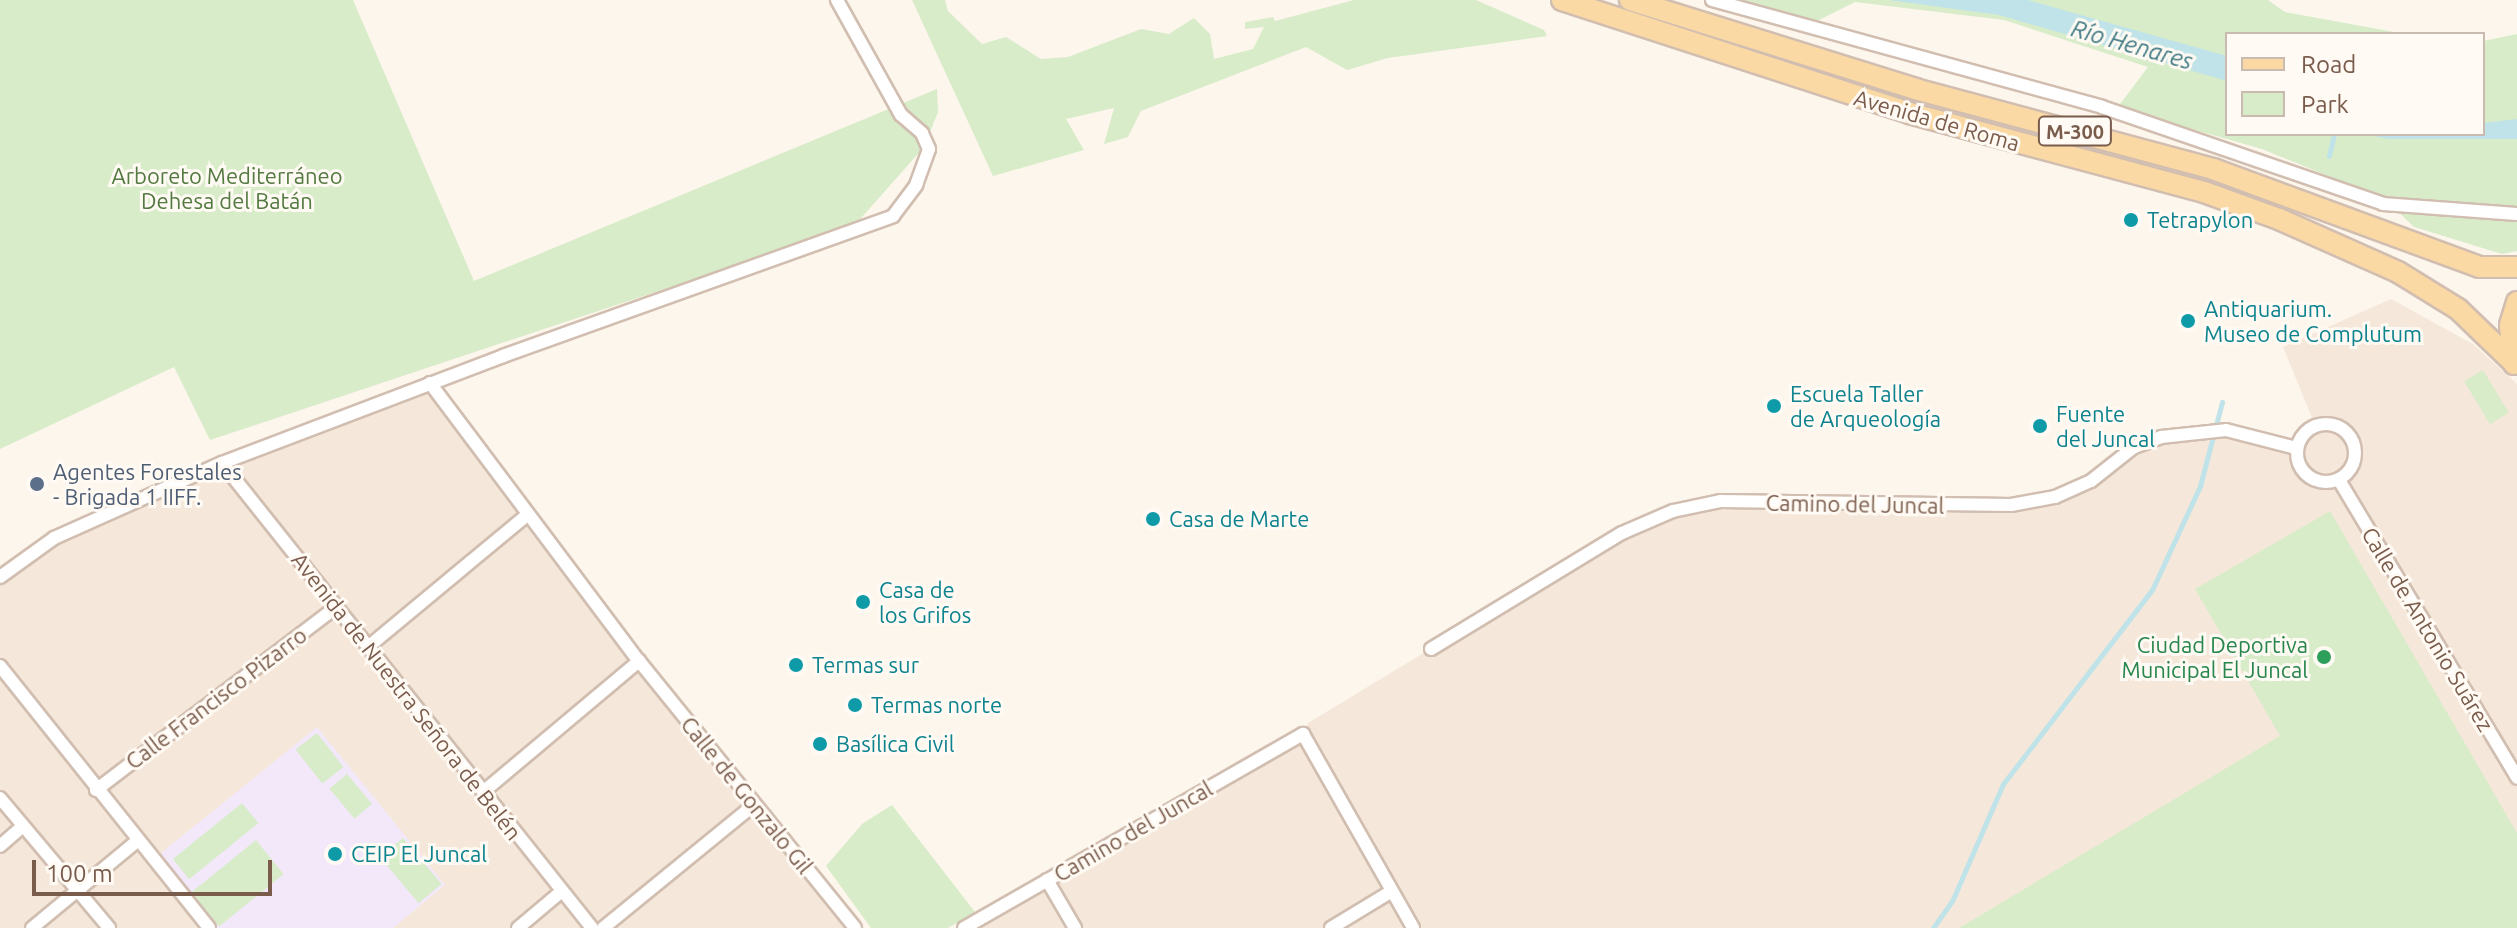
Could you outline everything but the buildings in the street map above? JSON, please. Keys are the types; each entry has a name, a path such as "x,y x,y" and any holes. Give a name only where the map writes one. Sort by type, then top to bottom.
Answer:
{"main road":[{"name":"Avenida de Roma","path":"1562,0 1893,108 2204,192 2279,219 2398,272 2434,294 2490,336 2515,366"},
{"name":"Avenida de Roma","path":"1630,0 1915,89 2213,169 2479,267 2517,267"},
{"name":"M-300","path":"2515,366 2510,325 2517,302"}],"street":[{"path":"0,577 54,538 222,463 430,383 893,216 916,185 929,149 922,133 901,115 837,0"},
{"path":"1712,0 2102,107 2383,204 2517,214"},
{"path":"368,647 527,515 430,383"},
{"path":"2315,425 2345,429 2356,456 2339,480 2323,483 2308,477 2298,464 2296,448 2303,434 2315,425"},
{"name":"Camino del Juncal","path":"1431,649 1622,533 1673,511 1720,501 2011,505 2055,497 2091,481 2134,447 2161,437 2226,430 2296,448"},
{"name":"Avenida de Nuestra Señora de Belén","path":"222,463 592,928"},
{"name":"Calle de Antonio Suárez","path":"2339,480 2517,778"},
{"name":"Calle de Gonzalo Gil","path":"527,515 639,661 855,928"},
{"name":"Calle Francisco Pizarro","path":"96,790 336,607"},
{"path":"483,792 639,661"},
{"path":"0,666 136,842 209,928"},
{"name":"Camino del Juncal","path":"964,928 1303,734 1392,891"},
{"path":"0,798 109,928"},
{"path":"603,928 754,805"},
{"path":"0,846 23,826"},
{"path":"32,928 136,842"},
{"path":"1047,880 1075,928"},
{"path":"518,928 562,891"},
{"path":"1331,928 1392,891 1413,928"}],"shaded area":[{"path":"2391,299 2473,344 2517,384 2517,928 964,928 1303,735 1308,723 1622,533 1720,501 1939,506 2055,497 2134,447 2226,430 2296,448 2315,425 2283,347"},
{"path":"430,383 855,928 0,928 0,574 54,538"},
{"path":"317,727 445,885 393,928 215,928 160,860 161,853"}],"green space":[{"name":"Arboreto Mediterráneo Dehesa del Batán","path":"0,0 353,0 474,281 937,89 938,112 924,147 854,226 210,440 174,367 0,449"},
{"path":"912,0 945,0 948,11 982,44 1006,37 1041,59 1068,57 1141,29 1169,34 1194,18 1210,34 1214,59 1253,49 1264,27 1245,29 1245,22 1273,17 1275,21 1354,0 1476,0 1544,30 1547,36 1388,58 1347,70 1306,47 1141,111 1128,137 1104,144 1114,108 1066,119 1084,150 993,176"},
{"path":"1731,0 2268,0 2285,12 2394,32 2225,32 2225,136 2485,136 2485,41 2517,34 2517,251 2502,254 2414,227 2386,200 2262,149 2117,108 2148,67 2004,20 1855,2 1815,22"},
{"path":"2483,370 2509,413 2490,424 2464,381"},
{"name":"Ciudad Deportiva Municipal El Juncal","path":"2330,511 2517,833 2517,928 1959,928 2280,736 2195,589"},
{"path":"317,733 343,767 322,784 296,750"},
{"path":"347,774 372,804 354,819 329,789"},
{"path":"242,803 258,823 189,879 173,859"},
{"path":"892,805 975,912 948,928 871,928 826,866 862,824"},
{"path":"403,838 442,884 419,903 380,857"},
{"path":"256,840 284,874 219,926 191,892"}],"water":[{"name":"Río Henares","path":"1889,0 2028,0 2225,55 2225,80 1999,15"},
{"path":"2517,119 2517,139 2388,139 2374,136 2485,136 2485,123"}],"waterway":[{"path":"2329,156 2334,136"},
{"path":"1933,928 1953,899 2003,784 2152,590 2200,486 2222,402"}],"place":[{"name":"Tetrapylon","path":"2131,220"},
{"name":"Antiquarium. Museo de Complutum","path":"2188,321"},
{"name":"Escuela Taller de Arqueología","path":"1774,406"},
{"name":"Fuente del Juncal","path":"2040,426"},
{"name":"Agentes Forestales - Brigada 1 IIFF.","path":"37,484"},
{"name":"Casa de Marte","path":"1153,519"},
{"name":"Casa de los Grifos","path":"863,602"},
{"name":"Ciudad Deportiva Municipal El Juncal","path":"2324,657"},
{"name":"Termas sur","path":"796,665"},
{"name":"Termas norte","path":"855,705"},
{"name":"Basílica Civil","path":"820,744"},
{"name":"CEIP El Juncal","path":"335,854"}]}
